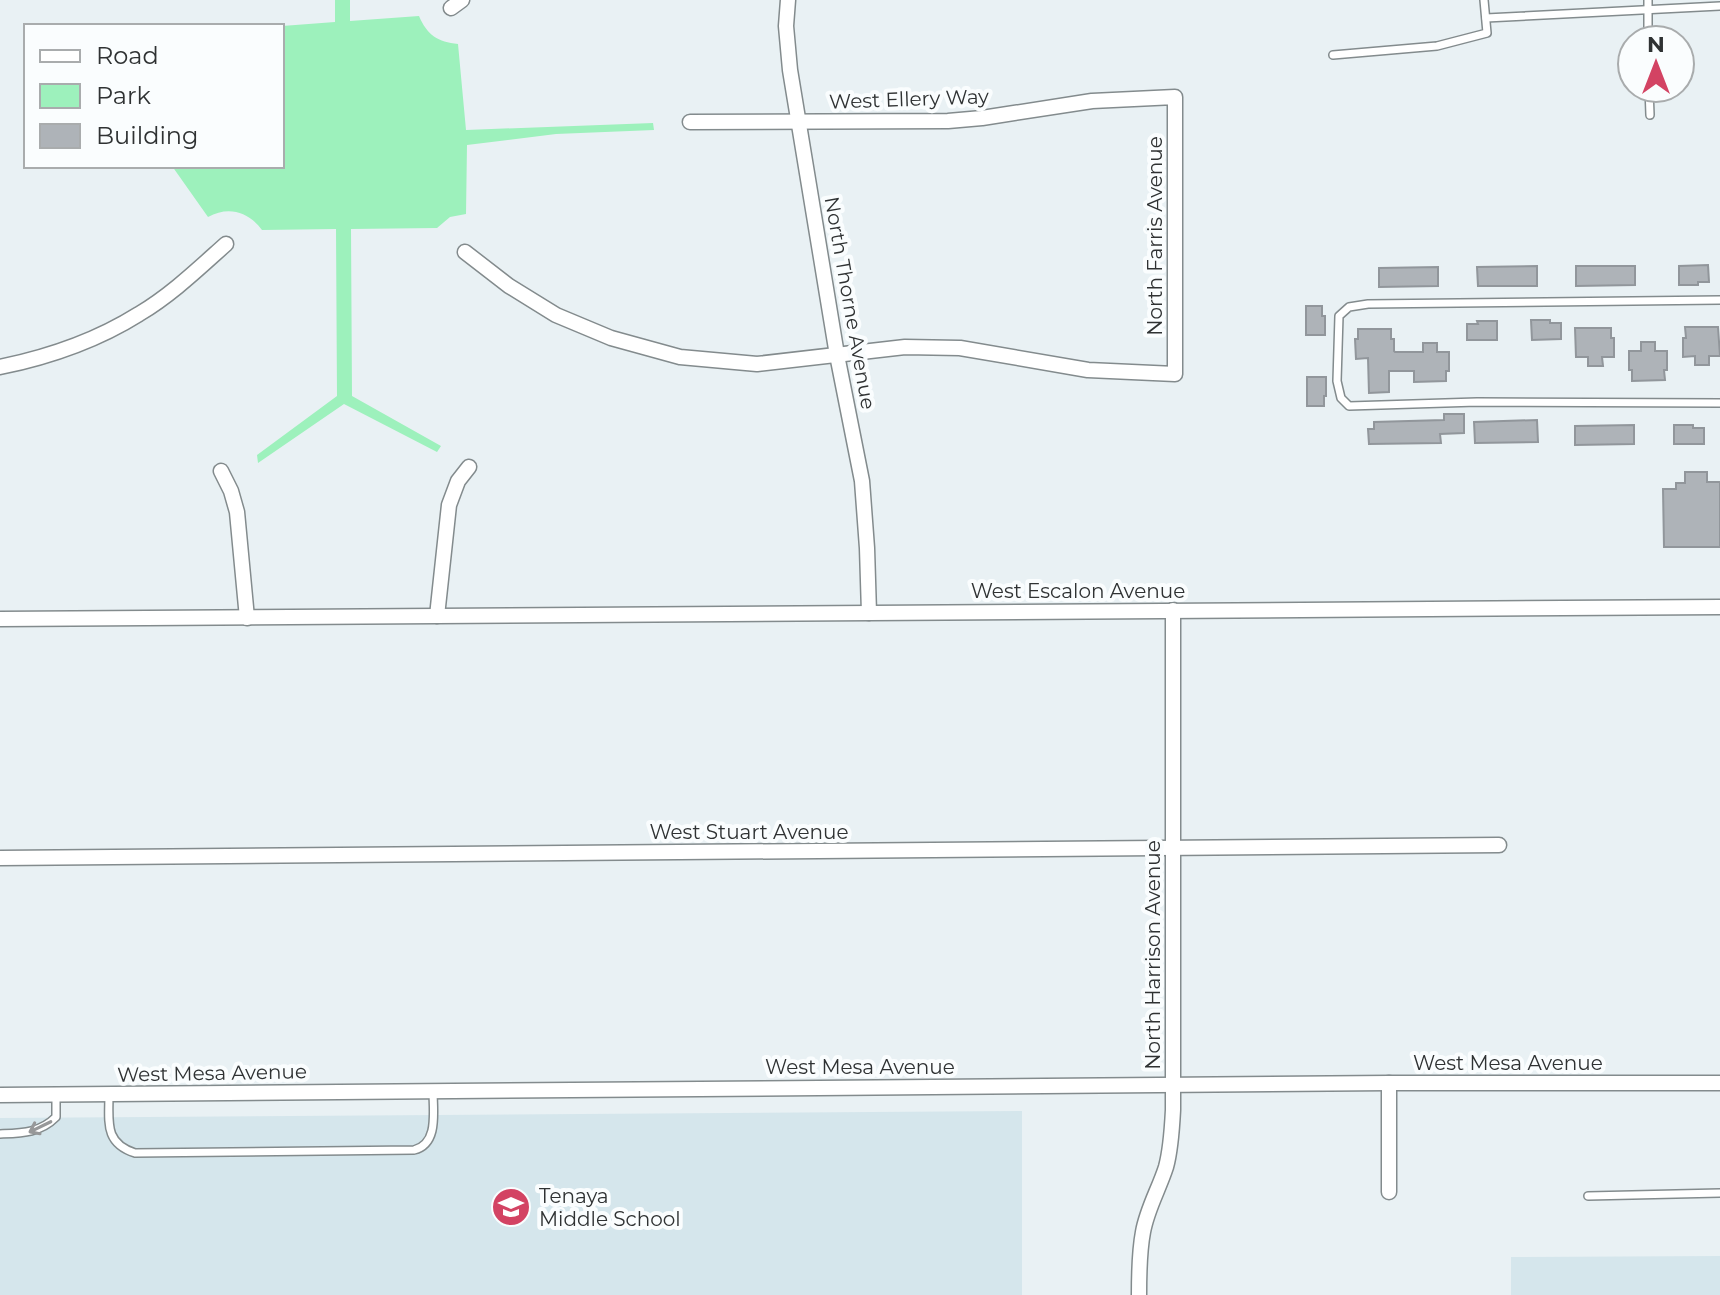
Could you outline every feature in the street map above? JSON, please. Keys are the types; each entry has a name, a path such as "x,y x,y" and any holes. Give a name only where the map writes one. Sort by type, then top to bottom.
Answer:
{"street":[{"name":"North Thorne Avenue","path":"788,0 786,26 790,70 837,355 862,481 869,613"},
{"name":"West Ellery Way","path":"690,122 948,121 1092,101 1175,97"},
{"name":"North Farris Avenue","path":"837,355 905,347 960,348 1088,370 1175,374 1175,97"},
{"path":"0,367 40,359 139,315 181,284 226,244"},
{"path":"465,252 509,286 556,315 611,338 653,350 680,357 757,364 837,355"},
{"path":"437,616 449,505 458,481 469,467"},
{"path":"221,471 237,512 247,618"},
{"name":"West Escalon Avenue","path":"0,619 1720,607"},
{"name":"North Harrison Avenue","path":"1139,1295 1142,1233 1166,1167 1173,1110 1173,610"},
{"name":"West Stuart Avenue","path":"0,858 1499,845"},
{"path":"1389,1083 1389,1192"},
{"name":"West Mesa Avenue","path":"0,1095 1720,1083"}],"lane":[{"path":"1333,55 1437,46 1487,33 1484,0"},
{"path":"1648,0 1648,24"},
{"path":"1486,18 1720,6"},
{"path":"1650,104 1650,115"},
{"path":"1720,300 1368,304 1349,307 1339,316 1337,381 1341,398 1349,406 1477,402 1720,403"},
{"path":"109,1094 111,1133 115,1142 135,1153 421,1148 427,1144 431,1134 433,1091"},
{"path":"0,1134 25,1133 48,1125 56,1117 56,1095"},
{"path":"1588,1196 1720,1193"}],"shaded area":[{"name":"Tenaya Middle School","path":"1022,1111 1022,1295 0,1295 0,1118"},
{"path":"1720,1256 1720,1295 1511,1295 1511,1257"}],"green space":[{"path":"335,0 350,0 350,21 419,16 434,36 458,44 466,130 653,123 654,130 556,134 467,145 466,214 450,217 437,228 351,229 352,396 441,446 437,452 344,404 258,463 257,455 337,396 336,229 262,230 250,218 230,211 208,217 173,168 284,168 284,26 335,22"}],"building":[{"path":"1708,265 1709,282 1679,285 1679,266"},
{"path":"1537,266 1537,286 1478,286 1477,267"},
{"path":"1576,266 1635,266 1635,285 1576,286"},
{"path":"1438,267 1438,286 1379,287 1379,268"},
{"path":"1306,306 1322,306 1325,335 1306,335"},
{"path":"1531,320 1561,323 1561,339 1532,340"},
{"path":"1477,321 1497,321 1497,340 1467,340 1467,324 1478,324"},
{"path":"1685,327 1718,327 1720,356 1709,356 1709,365 1695,365 1695,356 1683,357"},
{"path":"1575,328 1611,328 1614,357 1602,357 1603,366 1588,366 1588,357 1576,357"},
{"path":"1358,329 1391,329 1395,352 1423,352 1423,343 1437,343 1437,352 1449,352 1446,381 1414,382 1414,371 1389,371 1389,392 1369,393 1368,358 1356,359"},
{"path":"1641,342 1655,342 1655,351 1667,351 1665,380 1632,381 1629,351 1641,351"},
{"path":"1307,377 1326,377 1324,406 1307,406"},
{"path":"1444,414 1464,414 1464,433 1440,434 1441,443 1369,444 1368,429 1374,429 1374,422 1444,420"},
{"path":"1537,420 1538,442 1475,443 1474,422"},
{"path":"1634,425 1634,444 1575,445 1575,426"},
{"path":"1674,425 1704,428 1704,444 1674,444"},
{"path":"1685,472 1707,472 1707,482 1720,482 1720,547 1664,547 1663,489 1676,489 1676,483 1685,483"}],"place":[{"name":"Tenaya Middle School","path":"511,1207"}]}
